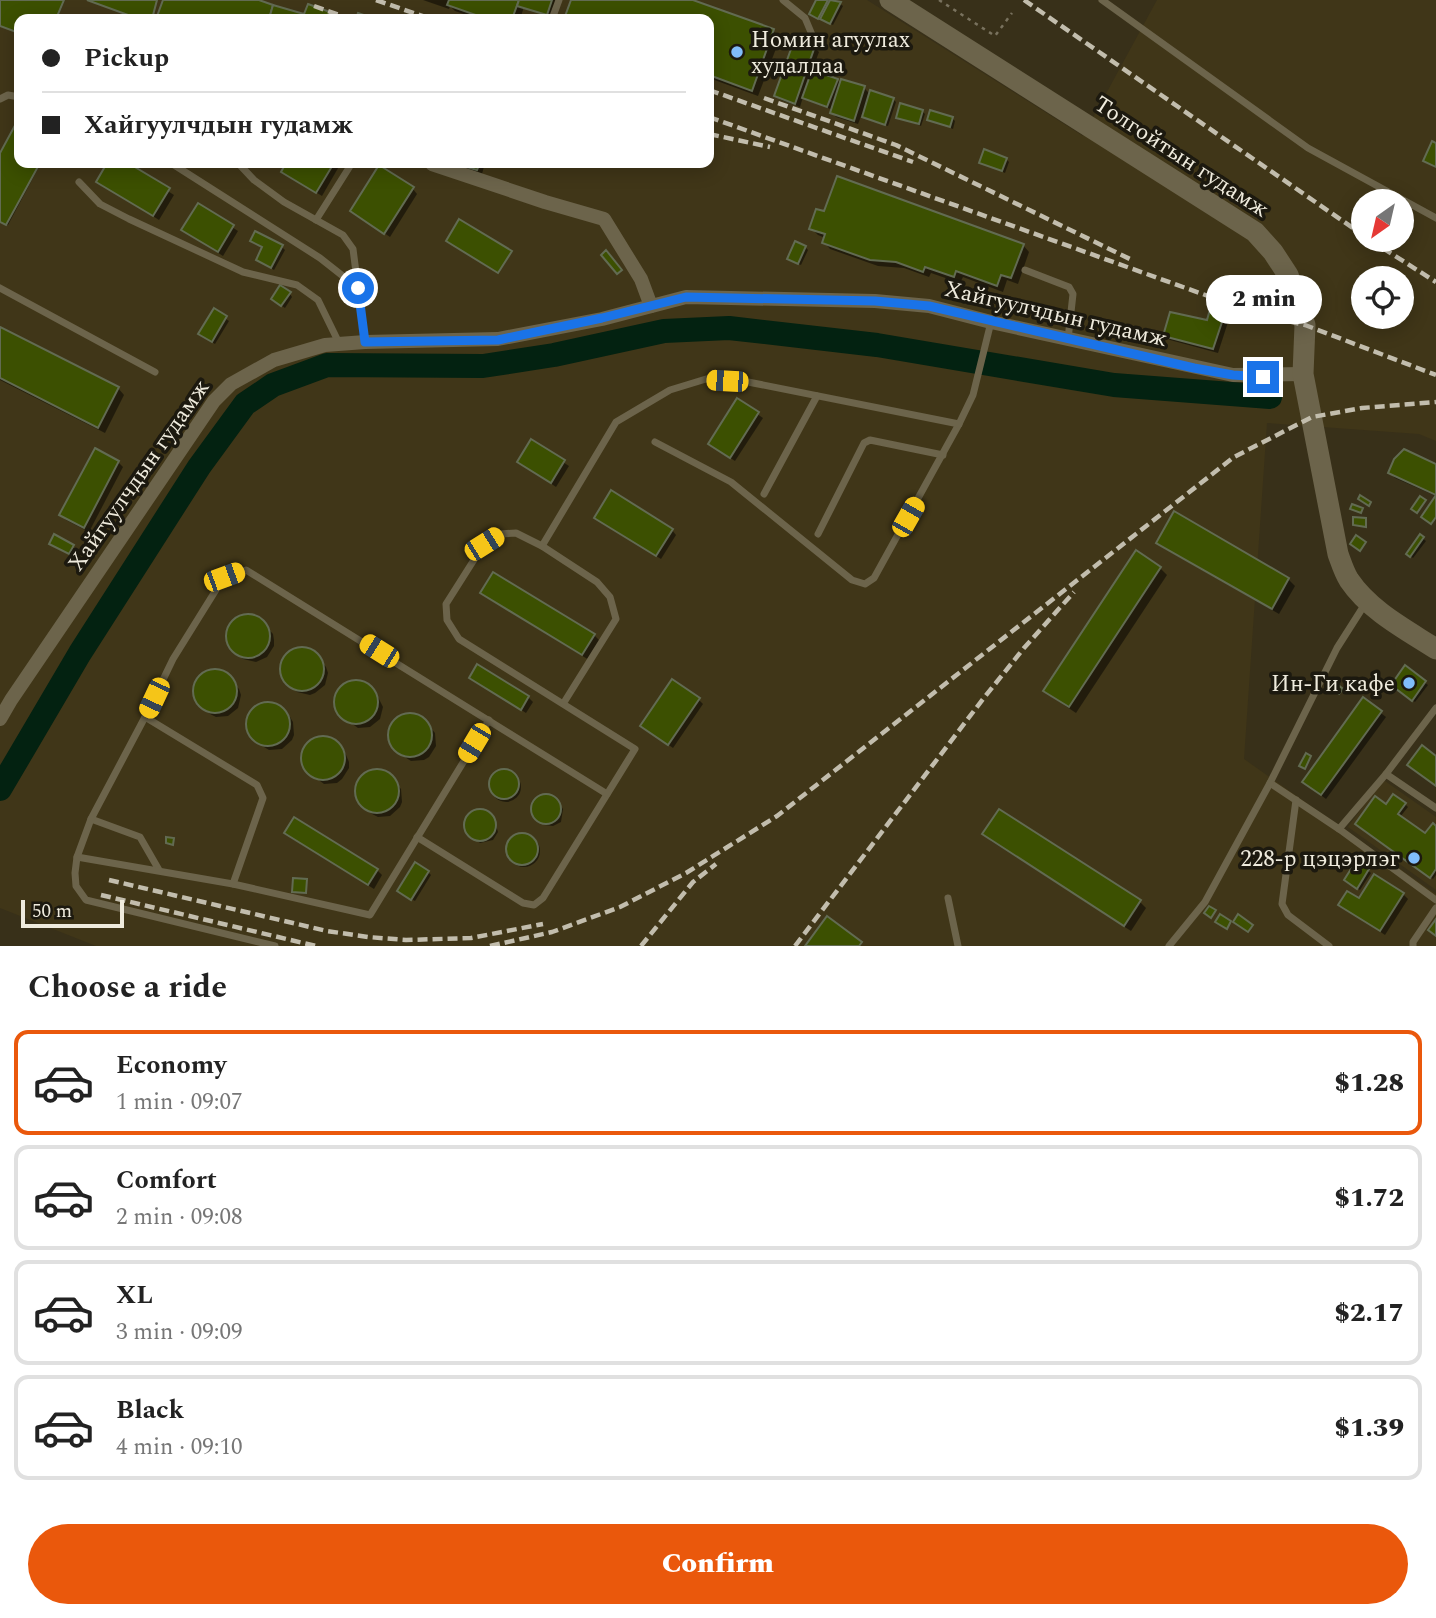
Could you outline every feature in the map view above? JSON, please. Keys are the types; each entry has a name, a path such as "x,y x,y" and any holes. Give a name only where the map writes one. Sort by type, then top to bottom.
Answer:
{"main road":[{"name":"Толгойтын гудамж","path":"890,0 1255,232 1273,252 1288,275 1305,324 1303,374 1338,554 1347,578 1367,601 1386,617 1436,649"}],"street":[{"path":"445,168 604,219 641,279 651,306"},
{"name":"Хайгуулчдын гудамж","path":"0,719 214,401 231,384 274,360 325,345 498,340 686,297 875,301 929,306 1233,375 1303,374"}],"lane":[{"path":"783,0 805,18 813,37"},
{"path":"1102,0 1308,148 1436,218"},
{"path":"179,168 320,258 358,288"},
{"path":"243,168 284,202 343,235 353,249 365,342"},
{"path":"316,220 349,168"},
{"path":"79,182 100,204 129,219 243,272 297,285 318,300 339,344"},
{"path":"1025,270 1069,287 1073,294 1068,339"},
{"path":"0,288 155,372"},
{"path":"655,442 731,482 852,580 865,584 874,578 959,424 981,371 991,322"},
{"path":"542,546 616,422 670,390 706,379 748,382 959,424"},
{"path":"764,494 817,396"},
{"path":"818,534 864,443 870,440 943,455"},
{"path":"417,837 523,903 534,905 543,898 635,749 459,639 447,620 446,604 484,544 500,534 516,533 542,546 597,582 610,597 616,618 564,704"},
{"path":"275,946 86,900 76,886 77,857 91,819 173,659 224,577 246,569 607,794"},
{"path":"1181,946 1172,943 1205,901 1270,783 1337,648 1367,601"},
{"path":"1339,829 1387,774 1436,708"},
{"path":"145,717 257,785 263,798 233,884"},
{"path":"77,857 233,884 370,915 489,720"},
{"path":"1387,774 1436,808"},
{"path":"1270,783 1339,829 1436,901"},
{"path":"1296,800 1282,904 1288,915 1329,946"},
{"path":"91,819 140,837 159,870"},
{"path":"948,898 958,946"},
{"path":"1413,946 1436,908"}],"path":[{"path":"939,0 995,36 1012,13"}],"shaded area":[{"path":"0,0 867,0 1083,136 1157,0 1436,0 1436,441 1419,434 1267,423 1244,759 1436,894 1436,946 96,946 0,908"},
{"name":"228-р цэцэрлэг","path":"1385,781 1436,817 1436,890 1348,827 1381,782"}],"building":[{"path":"0,0 64,0 58,14 14,14 14,31 0,26"},
{"path":"87,0 157,0 153,14 125,14"},
{"path":"163,0 259,0 273,5 270,14 158,14"},
{"path":"449,0 519,0 514,14 473,14 447,5"},
{"path":"519,0 552,0 547,14 517,6"},
{"name":"Номин агуулах худалдаа","path":"571,0 693,0 774,29 752,91 714,77 714,14 566,14"},
{"path":"816,0 828,0 818,19 809,14"},
{"path":"830,0 841,2 830,24 820,19"},
{"path":"308,4 336,14 304,14"},
{"path":"273,5 304,14 270,14"},
{"path":"795,38 815,46 795,104 774,96"},
{"path":"812,70 838,79 827,107 802,98"},
{"path":"841,79 865,86 854,121 830,113"},
{"path":"870,90 894,98 885,125 862,117"},
{"path":"900,103 923,110 919,124 896,118"},
{"path":"930,110 953,117 950,127 927,120"},
{"path":"14,127 14,168 37,168 6,225 0,222 0,153"},
{"path":"1432,141 1436,143 1436,167 1423,161"},
{"path":"984,149 1007,158 1002,171 979,163"},
{"path":"104,168 136,168 170,188 153,216 96,182"},
{"path":"283,168 331,168 316,193 281,172"},
{"path":"377,168 384,168 414,187 384,234 350,211"},
{"path":"837,176 1024,244 1011,278 1001,275 997,286 956,271 954,277 925,267 923,272 896,262 870,260 822,243 825,234 809,229 816,209 824,211"},
{"path":"198,203 234,225 218,252 181,230"},
{"path":"459,219 512,251 498,273 446,241"},
{"path":"255,231 283,245 271,268 256,260 262,247 250,241"},
{"path":"795,241 806,246 798,264 787,259"},
{"path":"606,250 622,270 617,274 601,255"},
{"path":"280,285 291,292 281,306 271,299"},
{"path":"1211,306 1225,313 1213,349 1163,336 1170,312 1207,320"},
{"path":"214,308 227,316 212,342 198,334"},
{"path":"0,327 119,387 98,428 0,378"},
{"path":"737,398 759,412 730,458 708,444"},
{"path":"531,439 565,460 551,483 517,462"},
{"path":"95,448 119,461 84,528 59,515"},
{"path":"1404,449 1436,464 1436,495 1388,473 1394,459"},
{"path":"611,490 673,529 656,556 594,518"},
{"path":"1360,495 1371,502 1369,506 1358,499"},
{"path":"1436,495 1436,517 1431,524 1421,517"},
{"path":"1420,496 1426,500 1417,513 1411,509"},
{"path":"1352,504 1363,508 1361,513 1350,509"},
{"path":"1174,511 1289,578 1272,609 1156,543"},
{"path":"1353,517 1366,518 1366,527 1353,525"},
{"path":"54,534 74,545 69,554 49,544"},
{"path":"1420,534 1424,537 1410,557 1406,554"},
{"path":"1356,535 1366,542 1360,551 1350,544"},
{"path":"1136,550 1161,567 1069,707 1043,691"},
{"path":"493,572 595,634 582,655 480,593"},
{"path":"248,614 264,620 270,636 264,652 248,658 232,652 226,636 232,620"},
{"path":"302,647 318,653 324,669 318,685 302,691 286,685 280,669 286,653"},
{"path":"477,664 529,696 521,710 469,678"},
{"name":"Ин-Ги кафе","path":"1405,665 1426,681 1412,701 1391,685"},
{"path":"215,669 231,675 237,691 231,707 215,713 199,707 193,691 199,675"},
{"path":"672,679 700,698 668,745 640,726"},
{"path":"356,680 372,686 378,702 372,718 356,724 340,718 334,702 340,686"},
{"path":"1332,680 1343,689 1339,694 1328,686"},
{"path":"1363,697 1382,711 1321,795 1302,782"},
{"path":"268,702 284,708 290,724 284,740 268,746 252,740 246,724 252,708"},
{"path":"410,713 426,719 432,735 426,751 410,757 394,751 388,735 394,719"},
{"path":"323,736 339,742 345,758 339,774 323,780 307,774 301,758 307,742"},
{"path":"1422,745 1436,756 1436,786 1407,765"},
{"path":"1306,753 1311,756 1305,769 1299,766"},
{"path":"377,769 393,775 399,791 393,807 377,813 361,807 355,791 361,775"},
{"path":"504,769 515,773 519,784 515,795 504,799 493,795 489,784 493,773"},
{"path":"546,794 557,798 561,809 557,820 546,824 535,820 531,809 535,798"},
{"name":"228-р цэцэрлэг","path":"1393,794 1406,803 1398,814 1425,833 1433,823 1436,826 1436,869 1430,878 1355,824 1375,796 1386,804"},
{"path":"480,809 491,814 496,825 491,836 480,841 469,836 464,825 469,814"},
{"path":"999,809 1141,900 1124,926 982,834"},
{"path":"294,817 378,869 368,885 284,833"},
{"path":"522,833 533,838 538,849 533,860 522,865 511,860 506,849 511,838"},
{"path":"166,837 174,838 173,845 166,843"},
{"path":"1356,861 1369,869 1357,889 1344,880"},
{"path":"415,862 429,871 411,900 397,891"},
{"path":"1374,874 1404,893 1380,931 1338,905 1347,891 1359,898"},
{"path":"293,878 307,879 306,893 292,892"},
{"path":"1209,906 1216,910 1211,918 1204,913"},
{"path":"1220,914 1231,921 1227,929 1215,922"},
{"path":"1238,914 1253,925 1248,932 1233,922"},
{"path":"827,916 862,942 859,946 805,946"},
{"path":"1436,919 1436,936 1428,930"}],"waterway":[{"path":"0,789 80,653 199,467 245,404 273,385 327,365 483,366 554,355 664,331 729,328 877,345 1114,385 1270,397"}],"railway":[{"path":"376,0 417,14"},
{"path":"1024,0 1351,227"},
{"path":"314,6 336,14"},
{"path":"714,92 913,162"},
{"path":"764,98 896,145 1134,261"},
{"path":"714,119 1261,315 1305,325 1436,375"},
{"path":"714,135 770,147"},
{"path":"1389,252 1436,282"},
{"path":"490,946 552,932 620,907 686,873 777,816 1234,457 1312,417 1362,408 1436,402"},
{"path":"795,946 983,699 1074,592"},
{"path":"641,946 693,882 716,864"},
{"path":"109,880 327,931 368,937 406,940 471,938 543,924"},
{"path":"101,895 316,946"}],"place":[{"name":"Номин агуулах худалдаа","path":"737,52"},
{"name":"Ин-Ги кафе","path":"1409,683"},
{"name":"228-р цэцэрлэг","path":"1414,858"}],"route":[{"path":"358,288 365,342 498,340 686,297 875,301 929,306 1194,368 1263,377"}]}
